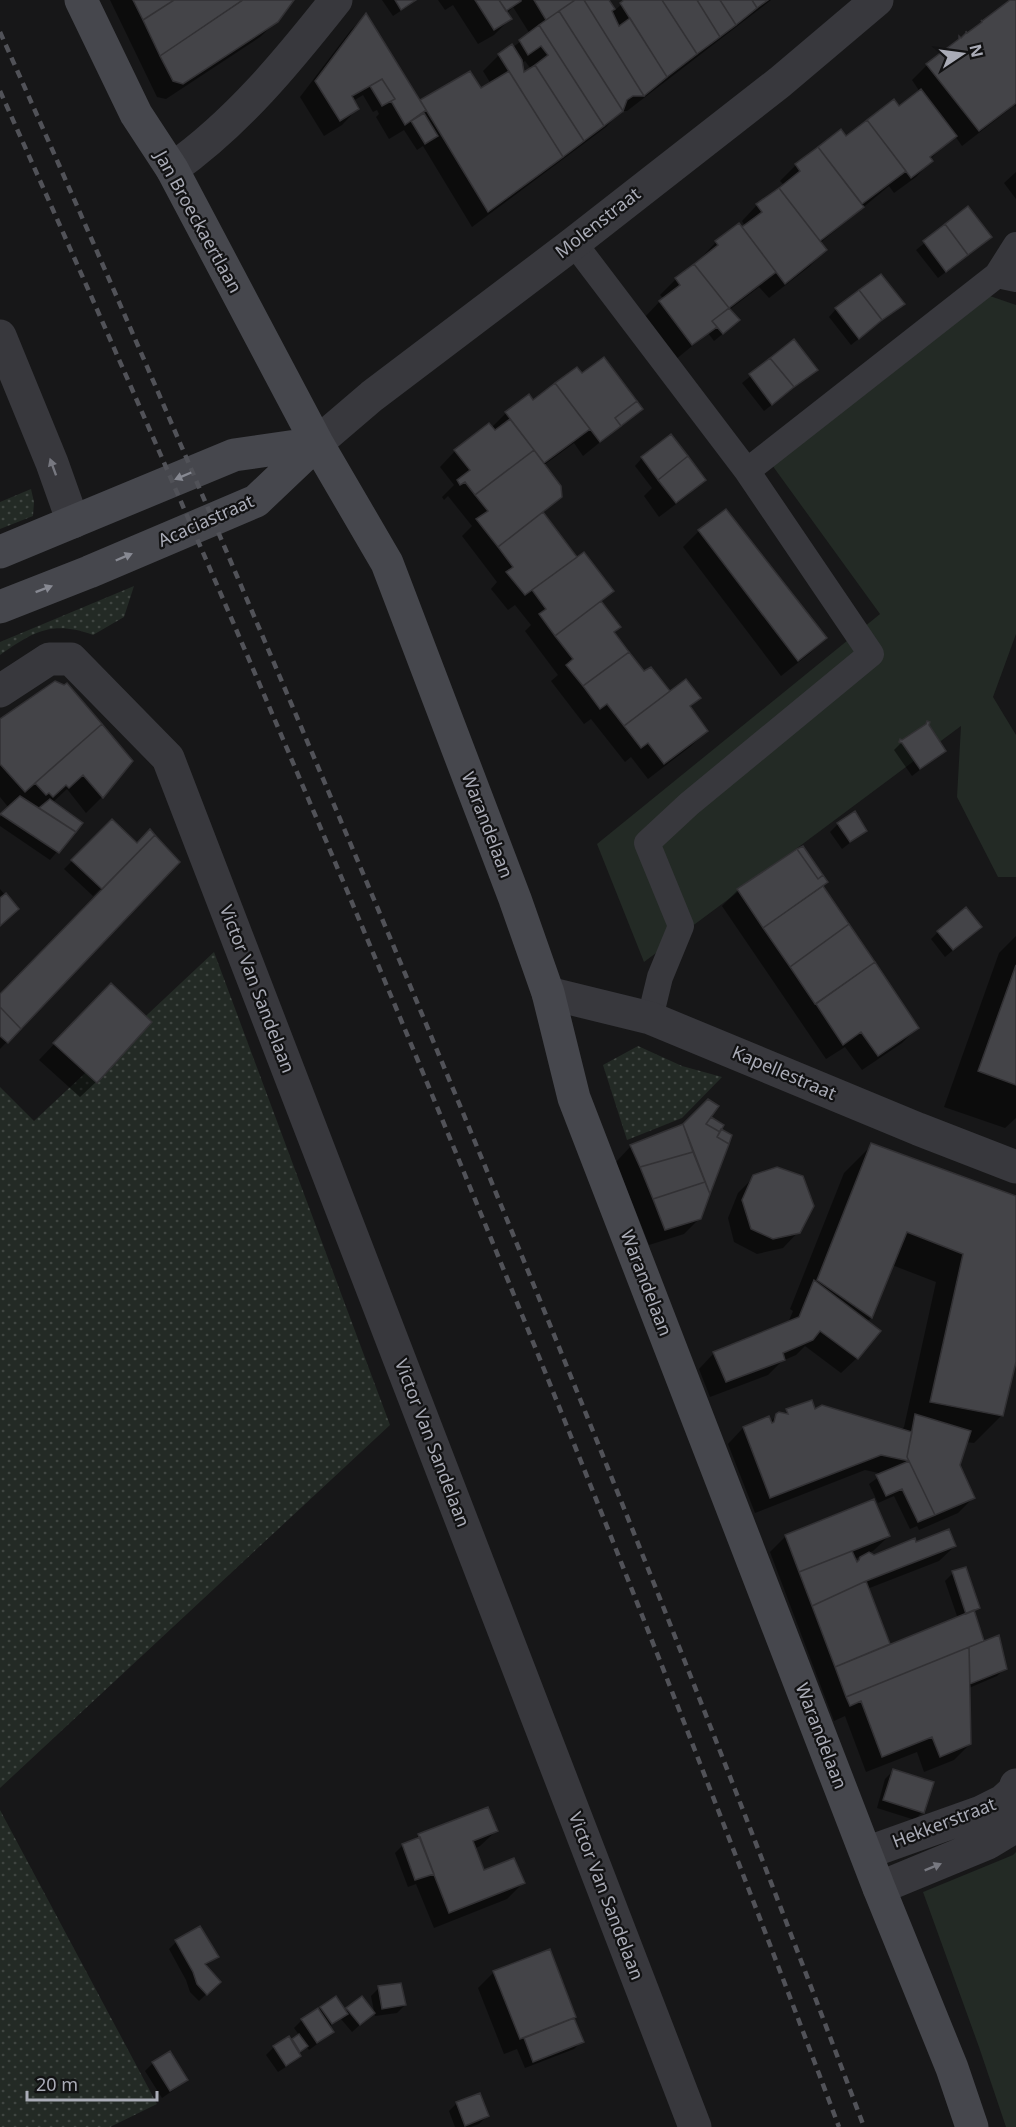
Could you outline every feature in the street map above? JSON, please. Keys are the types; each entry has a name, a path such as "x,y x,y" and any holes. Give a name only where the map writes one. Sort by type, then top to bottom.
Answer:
{"main road":[{"name":"Jan Broeckaertlaan","path":"81,0 136,114 172,170 317,443"},
{"path":"0,552 227,457 317,443"},
{"name":"Acaciastraat","path":"0,607 256,501 317,443"},
{"name":"Warandelaan","path":"317,443 387,563 511,888 548,993 574,1098 879,1888 952,2068 972,2127"}],"street":[{"path":"172,170 200,149 282,68 336,0"},
{"name":"Molenstraat","path":"317,443 372,396 574,243 780,82 877,0"},
{"path":"0,336 52,463 73,522"},
{"name":"Victor Van Sandelaan","path":"0,691 49,659 71,659 168,758 695,2127"},
{"name":"Kapellestraat","path":"548,993 650,1017 918,1129 1016,1167"},
{"name":"Hekkerstraat","path":"866,1853 981,1812 1003,1801 1014,1791 1016,1785"},
{"name":"Hekkerstraat","path":"879,1888 988,1843 1016,1826"}],"lane":[{"path":"574,243 747,471 871,654 689,804 647,843 681,926 660,976 650,1017"},
{"path":"747,471 1007,277 1016,246"}],"shaded area":[{"path":"990,296 1016,305 1016,634 993,697 1016,735 1016,877 998,877 957,797 961,726 644,962 597,844 880,614 772,465"},
{"path":"31,489 34,502 33,516 0,529 0,502"},
{"path":"134,586 124,617 93,635 66,629 44,631 23,640 0,655 0,642"},
{"path":"214,952 390,1425 0,1788 0,1087 34,1121"},
{"path":"638,1046 682,1066 722,1077 682,1118 627,1140 603,1065"},
{"path":"0,1810 157,2104 110,2127 0,2127"},
{"path":"1016,1852 1016,2127 1006,2127 923,1892"}],"building":[{"path":"133,0 174,0 143,20"},
{"path":"174,0 241,1 160,56 143,20"},
{"path":"243,0 294,0 278,22 183,84 173,81 160,56"},
{"path":"395,0 416,0 401,10"},
{"path":"475,0 499,0 512,19 494,30"},
{"path":"499,0 521,0 521,1 506,11"},
{"path":"534,0 575,0 546,20"},
{"path":"575,0 584,0 644,96 633,96 627,100 623,111 559,11"},
{"path":"584,0 609,0 615,9 612,11 619,26 630,18 667,77 644,96"},
{"path":"624,0 662,0 697,54 667,77 620,3"},
{"path":"662,0 697,0 720,37 697,54"},
{"path":"697,0 720,0 736,25 720,37"},
{"path":"720,0 752,0 757,8 736,25"},
{"path":"752,0 768,0 757,8"},
{"path":"1010,0 1016,0 1016,103 979,131 926,64 959,39 959,36 961,38 966,31 967,33"},
{"path":"1010,0 1016,0 1016,103 979,131 926,64 959,39 959,36 961,38 966,31 967,33"},
{"path":"559,11 623,111 604,126 539,25"},
{"path":"366,13 426,110 405,125 391,101 395,99 382,79 352,96 359,109 340,121 315,81"},
{"path":"539,25 604,126 584,141 535,65 548,55 541,46 528,55 519,40"},
{"path":"512,44 522,60 524,72 535,65 584,141 563,157 498,54"},
{"path":"470,71 481,88 509,71 563,157 488,212 420,100"},
{"path":"382,79 395,99 382,106 370,86"},
{"path":"921,89 957,136 930,157 933,161 911,178 867,120 894,99 899,106"},
{"path":"424,113 438,136 425,144 411,121"},
{"path":"867,120 906,171 862,204 818,147 841,129 846,136"},
{"path":"818,147 864,207 820,241 779,188 800,171 795,164"},
{"path":"779,188 827,250 785,284 742,227 762,212 756,204"},
{"path":"968,206 992,237 968,255 945,224"},
{"path":"739,223 776,272 729,308 694,264 718,245 715,241"},
{"path":"945,224 968,255 946,272 923,241"},
{"path":"694,264 729,308 712,321 717,327 692,345 659,301 680,285 675,278"},
{"path":"881,274 905,304 882,320 859,290"},
{"path":"859,290 882,320 859,339 835,308"},
{"path":"729,308 740,320 723,334 712,321"},
{"path":"794,339 818,370 794,387 770,358"},
{"path":"604,357 637,401 615,418 621,426 600,442 555,383 577,367 582,373"},
{"path":"770,358 794,387 772,405 749,374"},
{"path":"555,383 590,429 544,463 505,412 529,394 533,400"},
{"path":"637,401 643,409 621,426 615,418"},
{"path":"510,419 534,450 475,495 465,482 460,485 457,480 470,470 454,450 489,423 495,430"},
{"path":"671,434 688,456 658,480 641,457"},
{"path":"534,450 561,486 562,497 498,547 476,519 488,511 475,495"},
{"path":"688,456 706,480 676,503 658,480"},
{"path":"726,509 827,638 798,661 698,530"},
{"path":"543,512 577,557 525,595 506,572 513,567 498,547"},
{"path":"584,552 614,591 555,636 539,614 546,609 532,590"},
{"path":"601,601 621,627 614,632 629,652 583,686 566,665 573,659 555,636"},
{"path":"629,652 644,671 651,667 670,691 624,726 607,704 600,709 583,686"},
{"path":"686,679 701,698 690,706 708,731 664,764 648,743 641,748 624,726"},
{"path":"55,681 64,685 67,683 102,724 25,792 0,764 0,719"},
{"path":"927,721 930,722 929,725 946,751 920,769 899,742 900,739 902,740 926,724"},
{"path":"102,724 133,761 103,798 83,775 69,788 66,785 53,797 49,793 46,795 35,783"},
{"path":"20,796 76,832 59,853 0,814"},
{"path":"50,799 83,823 76,832 39,808"},
{"path":"855,811 867,831 850,842 837,823"},
{"path":"112,819 137,843 150,829 155,835 102,889 71,860"},
{"path":"155,835 180,862 21,1029 0,1007 0,994"},
{"path":"803,846 823,875 818,879 797,849"},
{"path":"797,849 818,879 823,875 828,882 763,928 737,889"},
{"path":"823,886 849,924 790,967 763,928"},
{"path":"6,893 19,909 0,926 0,898"},
{"path":"966,907 982,927 953,950 937,931"},
{"path":"849,924 875,962 815,1004 790,967"},
{"path":"875,962 919,1028 878,1056 861,1032 843,1045 816,1004"},
{"path":"1016,965 1016,1085 978,1071"},
{"path":"111,983 152,1022 97,1083 53,1043"},
{"path":"0,1007 21,1029 8,1043 0,1036"},
{"path":"708,1099 719,1106 706,1124 720,1132 717,1137 729,1144 710,1194 683,1124"},
{"path":"711,1117 724,1125 720,1132 706,1124"},
{"path":"683,1124 693,1152 640,1167 630,1145"},
{"path":"721,1129 732,1135 729,1144 717,1137"},
{"path":"871,1143 1016,1196 1016,1362 1003,1416 930,1402 963,1254 907,1232 872,1318 817,1280"},
{"path":"693,1152 705,1182 653,1199 640,1167"},
{"path":"777,1167 803,1176 814,1206 800,1233 773,1239 751,1229 742,1200 753,1175"},
{"path":"705,1182 710,1194 701,1219 665,1230 653,1199"},
{"path":"814,1280 881,1331 858,1359 820,1331 813,1340 783,1353 785,1360 726,1382 713,1352 799,1317"},
{"path":"812,1400 815,1409 822,1405 912,1432 907,1457 909,1461 881,1455 770,1498 743,1427 769,1416 772,1423 779,1412 788,1414 786,1409"},
{"path":"915,1414 971,1431 960,1465 975,1498 935,1515 907,1457"},
{"path":"909,1461 935,1515 918,1522 902,1489 886,1496 876,1475"},
{"path":"874,1499 890,1536 799,1572 785,1535"},
{"path":"949,1529 956,1546 866,1581 812,1606 799,1572 852,1551 857,1562 860,1557 869,1552 874,1555 915,1538 916,1542"},
{"path":"966,1567 980,1608 966,1614 952,1571"},
{"path":"866,1581 890,1644 835,1667 812,1606"},
{"path":"974,1610 984,1641 846,1697 835,1667"},
{"path":"999,1635 1007,1669 970,1684 969,1647"},
{"path":"969,1647 971,1744 940,1757 932,1737 882,1757 861,1701 850,1706 846,1697"},
{"path":"893,1769 934,1782 924,1813 883,1800"},
{"path":"488,1807 498,1831 473,1841 484,1870 514,1858 525,1883 449,1913 418,1834"},
{"path":"420,1837 434,1874 415,1880 402,1844"},
{"path":"200,1926 219,1957 205,1964 221,1982 207,1995 197,1984 175,1940"},
{"path":"550,1949 576,2017 520,2039 493,1971"},
{"path":"401,1983 406,2005 382,2009 378,1986"},
{"path":"336,1996 348,2014 332,2024 320,2007"},
{"path":"362,1996 375,2013 360,2025 346,2008"},
{"path":"318,2008 334,2032 317,2043 301,2019"},
{"path":"574,2018 584,2042 533,2062 524,2038"},
{"path":"299,2034 308,2046 300,2052 292,2039"},
{"path":"289,2036 301,2056 286,2066 273,2046"},
{"path":"170,2051 188,2080 170,2091 152,2062"},
{"path":"480,2093 489,2116 465,2126 456,2102"}],"railway":[{"path":"0,32 233,567 498,1197 623,1506 864,2127"},
{"path":"0,91 221,595 435,1103 641,1613 839,2127"}]}
